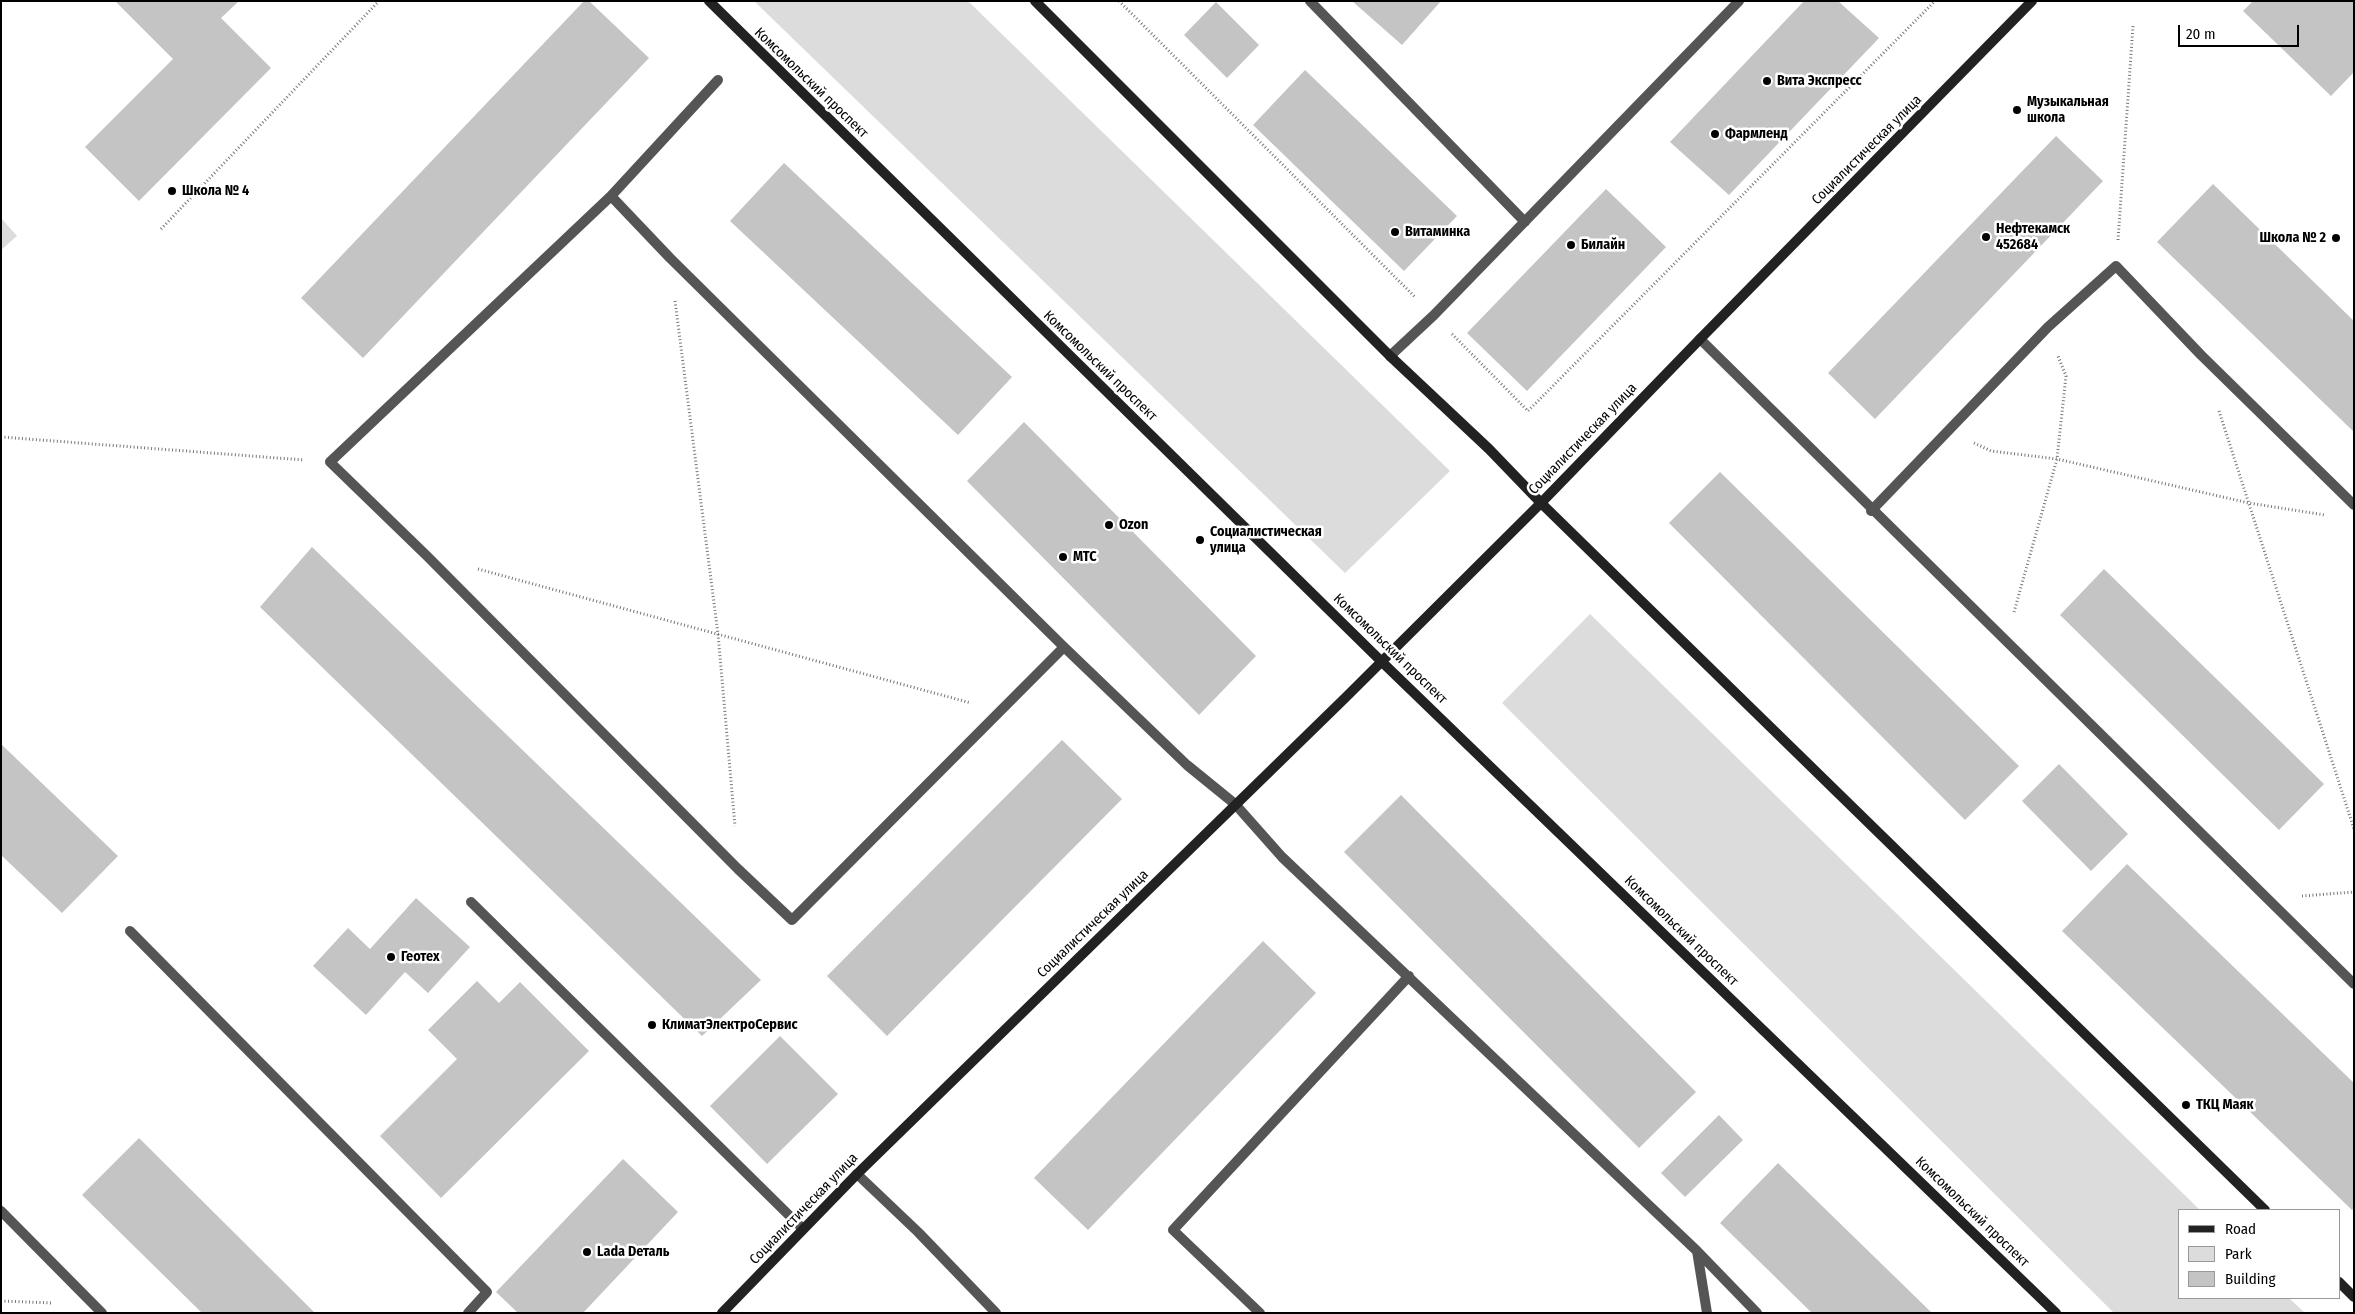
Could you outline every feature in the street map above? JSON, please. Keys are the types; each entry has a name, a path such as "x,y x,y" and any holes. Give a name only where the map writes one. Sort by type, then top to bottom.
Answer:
{"main road":[{"name":"Комсомольский проспект","path":"708,1 1382,662 2056,1313"},
{"path":"1035,1 1390,356 1489,449 1541,503 2265,1209"},
{"name":"Социалистическая улица","path":"722,1313 857,1174 1382,662 1541,503 2032,1"},
{"path":"2340,1283 2354,1297"}],"lane":[{"path":"1310,1 1525,222"},
{"path":"1390,356 1434,315 1739,1"},
{"path":"718,80 611,196 330,462 434,562 738,869 792,920 1064,647"},
{"path":"611,196 670,258 1064,647 1187,764 1235,804 1282,857 1697,1251 1757,1313"},
{"path":"1872,511 2048,327 2116,266 2201,355 2354,505"},
{"path":"1700,339 1872,511 2354,984"},
{"path":"471,902 803,1229"},
{"path":"130,931 487,1292 468,1313"},
{"path":"1260,1313 1173,1230 1409,976"},
{"path":"857,1174 918,1232 996,1313"},
{"path":"1,1211 102,1313"},
{"path":"1697,1251 1707,1313"}],"path":[{"path":"160,229 379,1"},
{"path":"1119,1 1528,411 1935,1"},
{"path":"2116,266 2133,26"},
{"path":"670,258 718,634 738,869"},
{"path":"2005,641 2057,459 2066,376 2048,327"},
{"path":"2216,402 2354,830"},
{"path":"1949,430 1991,451 2057,459 2249,503 2335,516"},
{"path":"1,437 330,462"},
{"path":"474,567 1001,711"},
{"path":"2267,899 2354,892"},
{"path":"1,1301 94,1305"}],"green space":[{"path":"754,1 968,1 1450,471 1345,573"},
{"path":"1,218 17,236 1,250"},
{"path":"1590,614 2199,1209 2178,1209 2178,1299 2290,1299 2305,1313 2114,1313 1502,703"}],"building":[{"path":"115,1 239,1 221,18 271,68 139,201 85,147 173,59"},
{"path":"584,1 589,1 649,58 363,358 301,298"},
{"path":"1352,1 1441,1 1402,45"},
{"path":"1804,1 1838,1 1879,38 1729,195 1670,142"},
{"path":"2253,1 2354,1 2354,72 2331,96 2243,11"},
{"path":"1216,2 1259,45 1227,78 1184,35"},
{"path":"1305,70 1457,216 1404,271 1253,125"},
{"path":"2056,136 2103,181 1875,419 1828,373"},
{"path":"784,163 1012,377 958,435 730,221"},
{"path":"2213,184 2354,321 2354,432 2157,242"},
{"path":"1606,189 1666,247 1527,391 1467,333"},
{"path":"1024,422 1256,656 1199,715 967,481"},
{"path":"1720,472 2019,766 1965,820 1669,523"},
{"path":"312,547 761,980 702,1036 260,607"},
{"path":"2104,569 2324,784 2279,830 2060,615"},
{"path":"1062,740 1122,799 887,1036 827,976"},
{"path":"1,744 118,856 62,913 1,855"},
{"path":"2059,764 2128,834 2091,871 2022,801"},
{"path":"1401,795 1696,1092 1639,1148 1344,852"},
{"path":"2127,864 2354,1083 2354,1208 2352,1210 2062,931"},
{"name":"Геотех","path":"416,898 470,947 428,993 405,972 366,1015 313,966 348,928 370,949"},
{"path":"1263,941 1316,993 1088,1230 1034,1178"},
{"path":"477,981 499,1003 520,982 589,1051 441,1198 380,1136 457,1059 428,1030"},
{"path":"780,1036 838,1094 767,1164 710,1106"},
{"path":"1719,1115 1743,1140 1685,1197 1661,1173"},
{"path":"139,1138 315,1313 202,1313 82,1195"},
{"name":"Lada Dеталь","path":"623,1159 678,1212 583,1313 518,1313 496,1292"},
{"path":"1778,1163 1932,1313 1812,1313 1720,1223"}],"place":[{"name":"Вита Экспресс","path":"1767,81"},
{"name":"Музыкальная школа","path":"2017,110"},
{"name":"Фармленд","path":"1715,134"},
{"name":"Школа № 4","path":"172,191"},
{"name":"Витаминка","path":"1395,232"},
{"name":"Нефтекамск 452684","path":"1986,237"},
{"name":"Школа № 2","path":"2336,238"},
{"name":"Билайн","path":"1571,245"},
{"name":"Ozon","path":"1109,525"},
{"name":"Социалистическая улица","path":"1200,540"},
{"name":"МТС","path":"1063,557"},
{"name":"Геотех","path":"391,957"},
{"name":"КлиматЭлектроСервис","path":"652,1025"},
{"name":"ТКЦ Маяк","path":"2186,1105"},
{"name":"Lada Dеталь","path":"587,1252"}]}
